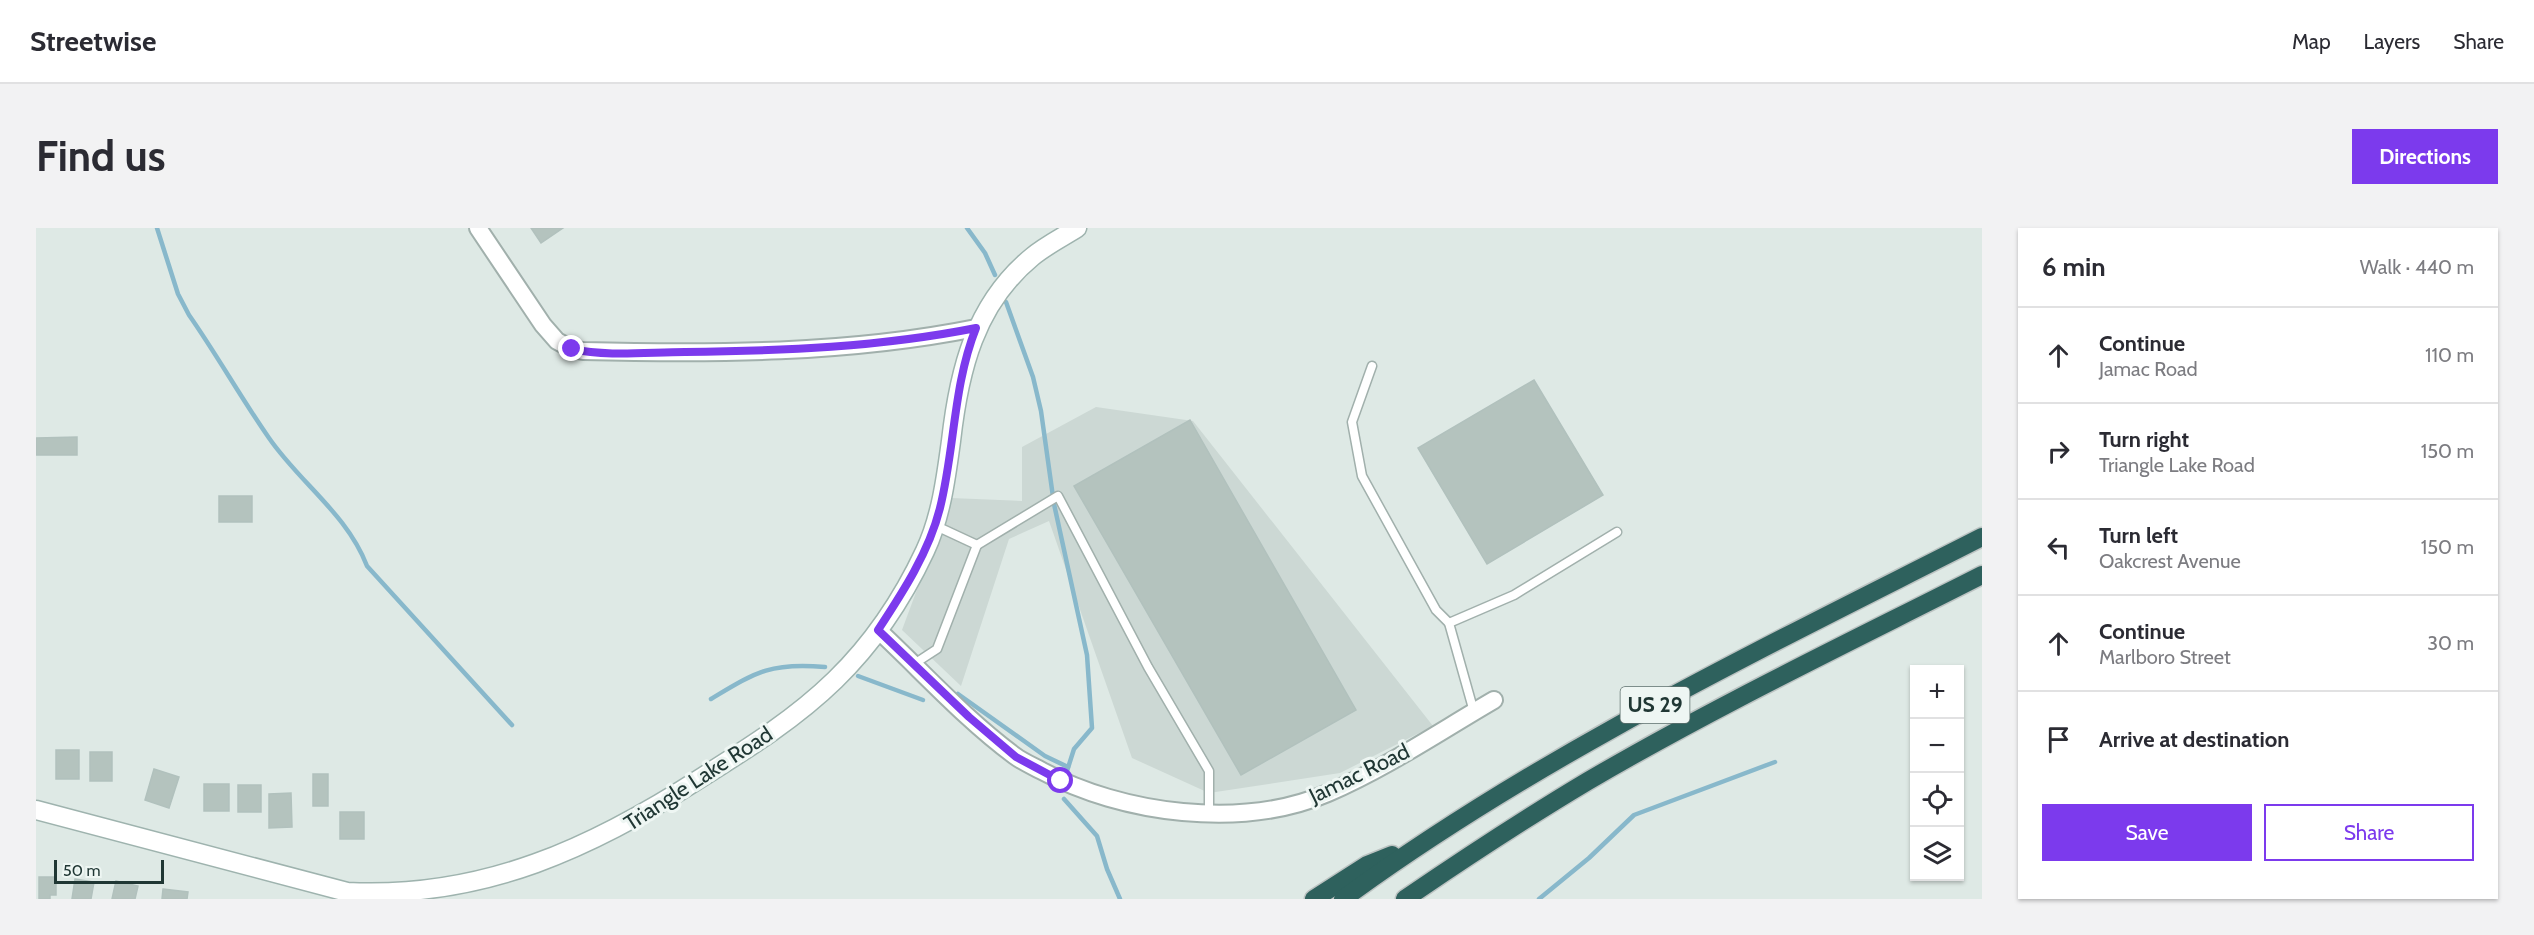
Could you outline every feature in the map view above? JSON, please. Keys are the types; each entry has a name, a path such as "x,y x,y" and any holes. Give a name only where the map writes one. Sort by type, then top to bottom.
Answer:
{"highway":[{"name":"US 29","path":"1343,899 1496,795 1617,725 1982,537"},
{"name":"US 29","path":"1405,899 1480,847 1590,780 1739,698 1982,575"},
{"path":"1314,899 1367,865 1424,842"}],"street":[{"path":"478,228 543,326 557,341 572,349 644,352 801,350 933,337 976,328"},
{"name":"Triangle Lake Road","path":"36,810 374,898 420,897 490,886 534,871 590,846 680,792 800,712 837,678 878,630 898,600 926,549 940,508 963,370 976,328 1003,285 1033,256 1077,228"},
{"name":"Jamac Road","path":"878,630 1016,757 1061,781 1098,796 1147,808 1238,813 1283,807 1326,794 1375,770 1494,700"}],"lane":[{"path":"1372,366 1352,422 1362,476 1436,610 1449,623 1474,712"},
{"path":"915,664 937,649 977,545 1058,496 1148,667 1209,771 1209,813"},
{"path":"934,525 977,545"},
{"path":"1449,623 1514,595 1617,532"}],"shaded area":[{"path":"1096,407 1193,421 1433,726 1340,773 1209,793 1132,758 1049,521 1009,539 961,686 902,630 951,498 1022,501 1022,447"}],"building":[{"path":"531,228 563,228 541,243"},
{"path":"1534,380 1603,495 1487,564 1418,448"},
{"path":"1190,420 1356,710 1241,775 1074,486"},
{"path":"77,437 77,455 36,455 36,438"},
{"path":"219,496 252,496 252,522 219,522"},
{"path":"56,750 79,750 79,779 56,779"},
{"path":"90,752 112,752 112,781 90,781"},
{"path":"154,769 179,777 169,808 145,800"},
{"path":"313,774 328,774 328,806 313,806"},
{"path":"204,784 229,784 229,811 204,811"},
{"path":"238,785 261,785 261,812 238,812"},
{"path":"291,793 292,827 269,828 269,794"},
{"path":"340,812 364,812 364,839 340,839"},
{"path":"39,877 56,877 56,895 50,895 50,899 39,899"},
{"path":"75,879 94,882 91,899 72,899"},
{"path":"116,881 138,886 135,899 112,899"},
{"path":"163,889 188,892 187,899 162,899"}],"waterway":[{"path":"157,228 178,294 189,315 269,438 348,530 367,566 512,725"},
{"path":"967,228 985,253 995,275"},
{"path":"1006,302 1033,377 1041,411 1054,504 1087,655 1092,728 1074,749 1067,771"},
{"path":"711,699 765,671 791,666 825,667"},
{"path":"858,676 923,700"},
{"path":"958,694 1045,756 1068,767"},
{"path":"1539,899 1589,858 1634,815 1775,762"},
{"path":"1064,799 1097,836 1107,869 1120,899"}],"route":[{"path":"572,349 638,352 801,350 933,337 976,328 963,370 954,413 940,508 926,549 898,600 878,630 969,717 1016,757 1061,781"}]}
